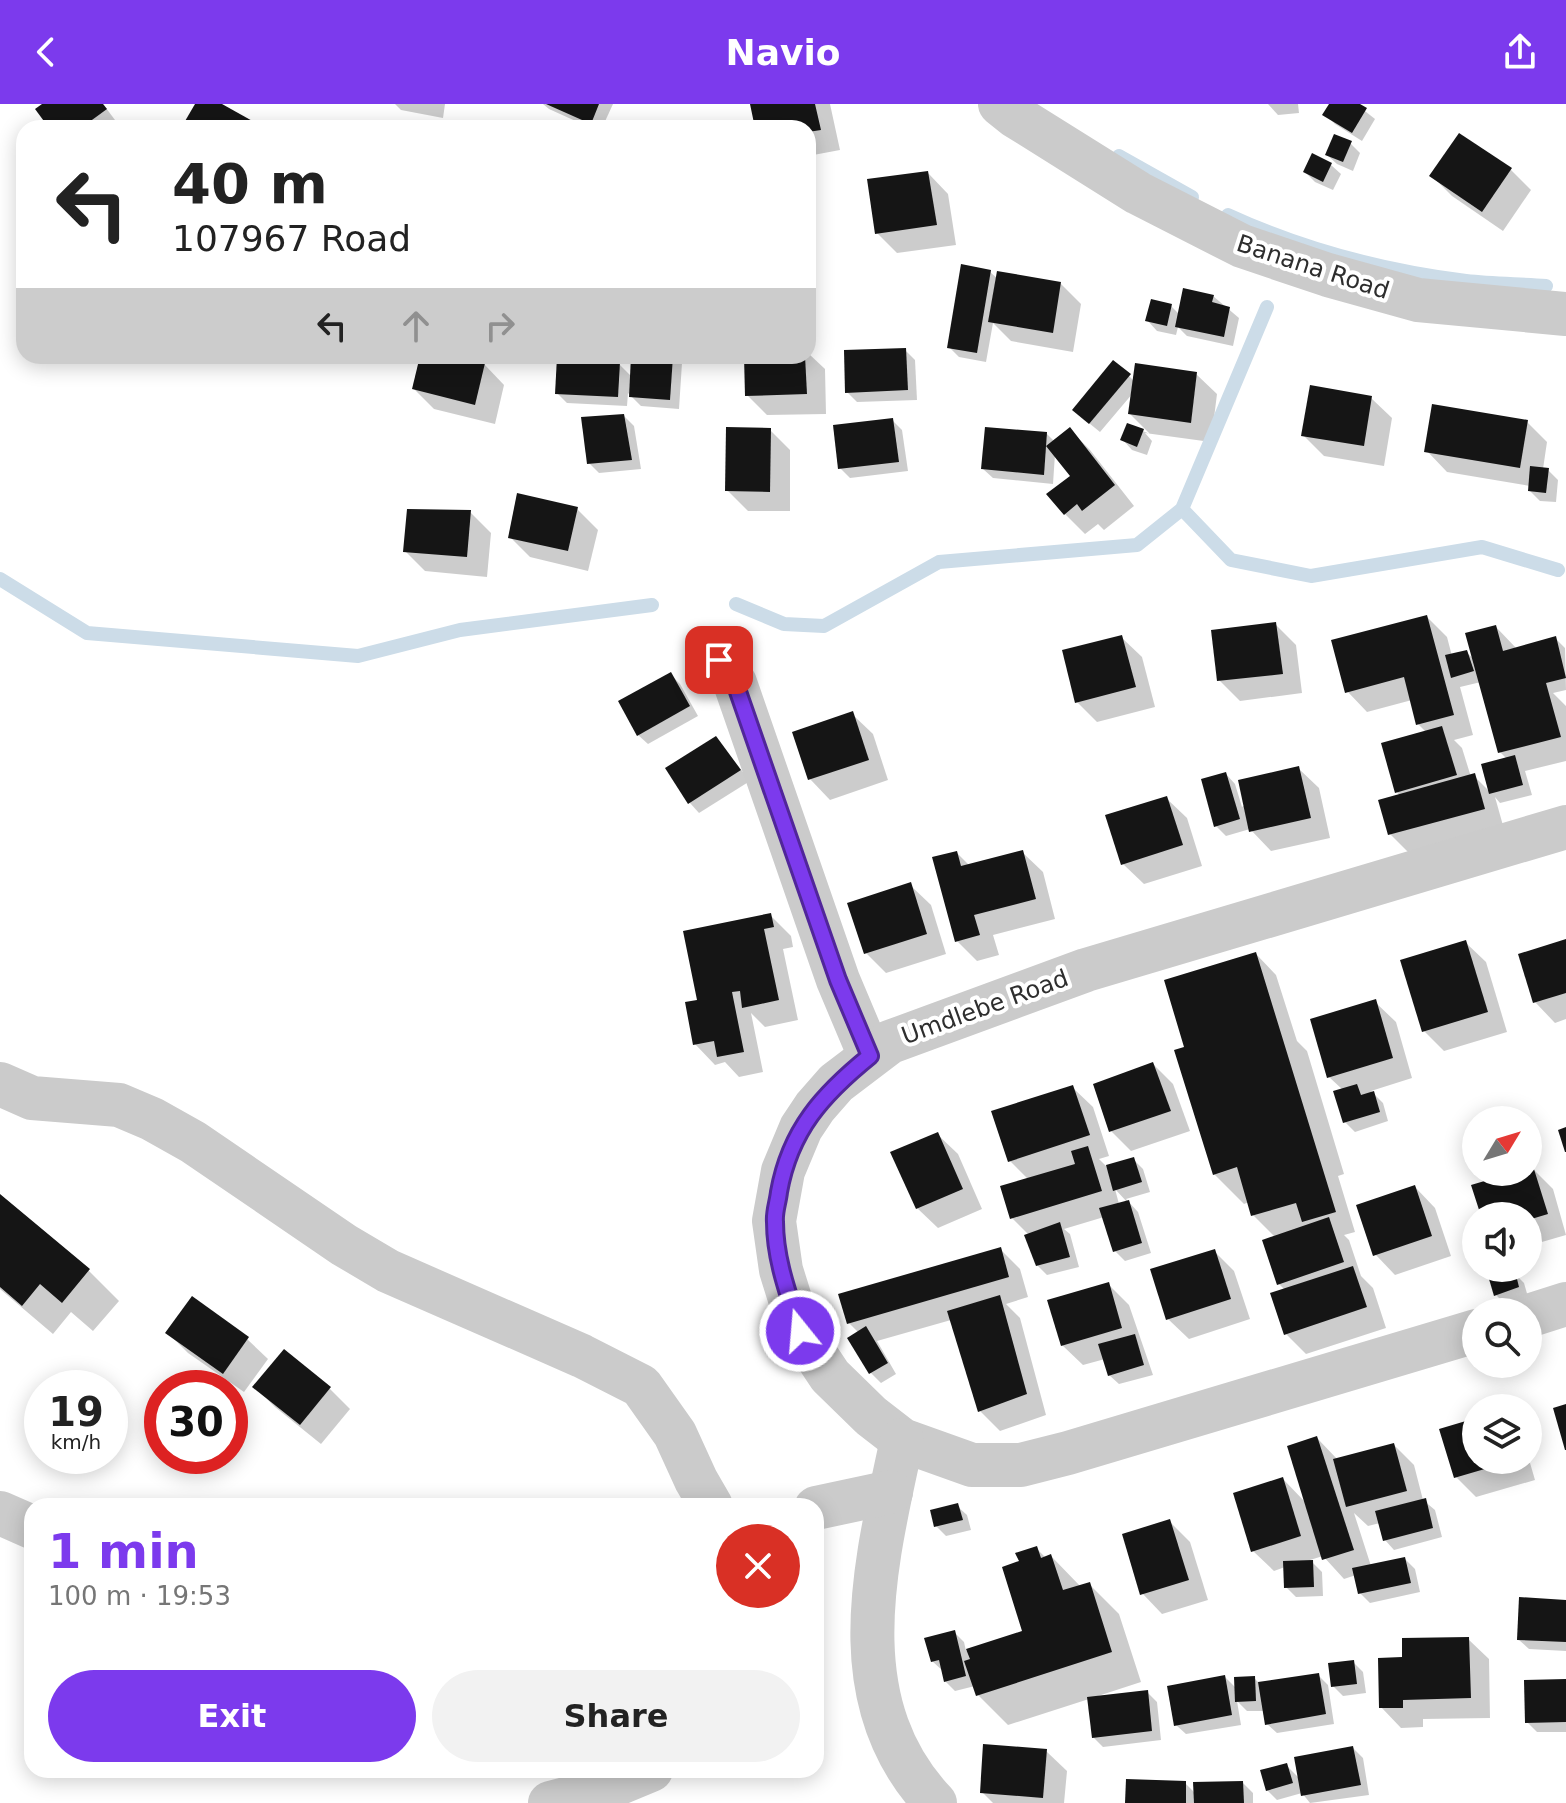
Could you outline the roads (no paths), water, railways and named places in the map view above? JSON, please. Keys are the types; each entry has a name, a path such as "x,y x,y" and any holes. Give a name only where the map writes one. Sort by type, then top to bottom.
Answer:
{"street":[{"name":"Banana Road","path":"1000,104 1138,193 1242,246 1328,275 1418,300 1566,314"},
{"path":"719,660 735,683 838,980 870,1056"},
{"name":"Umdlebe Road","path":"1462,1335 1068,1453 1021,1465 972,1465 902,1440 871,1416 830,1376 800,1331 781,1270 774,1221 783,1171 801,1128 836,1083 890,1042 1086,970 1566,827"},
{"path":"0,1084 32,1098 119,1105 152,1119 193,1142 344,1245 388,1271 582,1356 641,1386 675,1434 706,1498"},
{"path":"1542,1312 1566,1304"},
{"path":"902,1440 878,1554 872,1622 875,1690 886,1727 924,1791 935,1803"},
{"path":"824,1506 891,1492"},
{"path":"0,1513 24,1524"},
{"path":"550,1803 605,1789 632,1778"}],"waterway":[{"path":"1119,156 1192,197"},
{"path":"1228,215 1285,238 1375,265 1466,281 1546,286"},
{"path":"736,604 784,624 824,626 939,562 1137,545 1182,509 1267,307"},
{"path":"1182,509 1231,560 1311,576 1482,547 1558,570"},
{"path":"0,579 87,633 358,656 460,630 652,605"}]}
